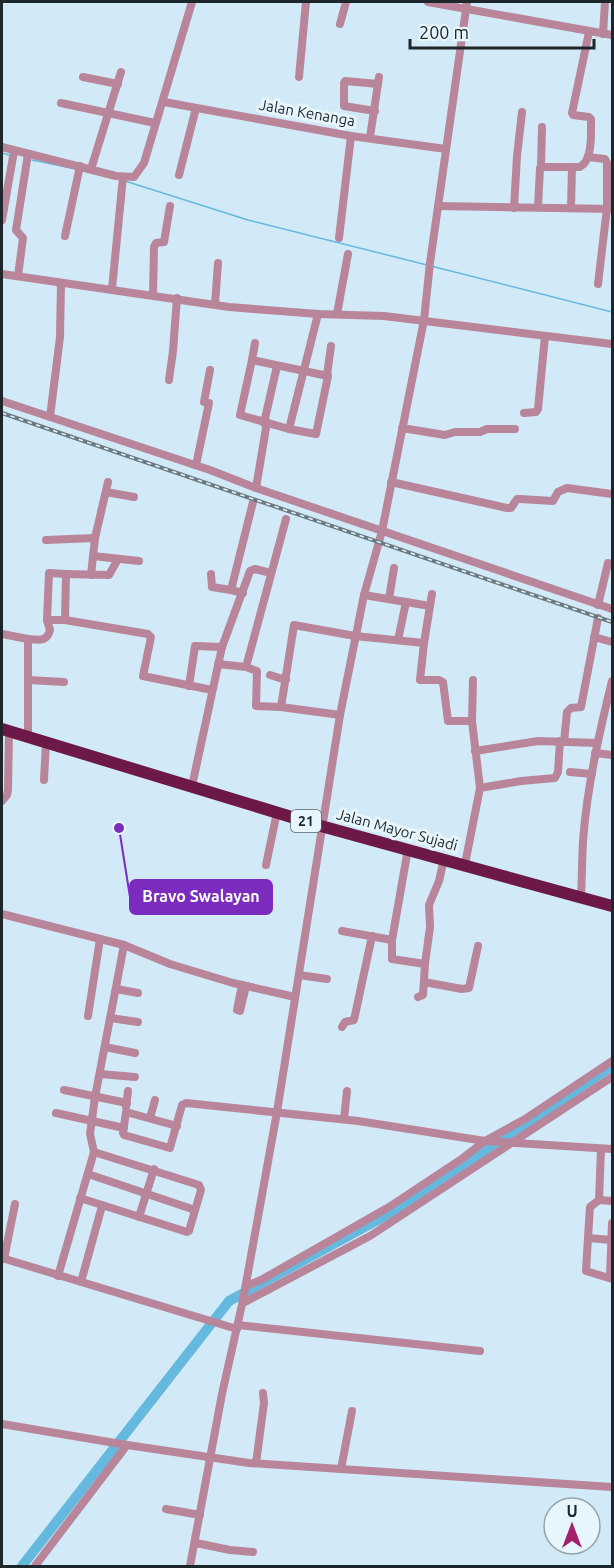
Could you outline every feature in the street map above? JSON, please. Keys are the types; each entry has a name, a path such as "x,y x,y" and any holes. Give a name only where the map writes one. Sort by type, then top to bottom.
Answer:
{"highway":[{"name":"Jalan Mayor Sujadi","path":"5,730 321,826 612,906"}],"street":[{"path":"2,147 12,155 80,166 122,179 134,177 144,164 192,2"},
{"path":"299,77 306,2"},
{"path":"340,24 346,2"},
{"path":"428,2 466,5 612,35"},
{"path":"603,34 605,2"},
{"path":"190,1566 222,1394 246,1287 340,715 364,595 382,531 424,320 466,5"},
{"path":"542,167 584,165 588,157 591,119 572,113 589,32"},
{"path":"91,169 121,72"},
{"path":"83,77 118,84"},
{"path":"370,137 375,111 379,81 345,81 344,106 375,111"},
{"name":"Jalan Kenanga","path":"164,102 351,136 447,149"},
{"path":"62,103 155,123"},
{"path":"179,175 196,108"},
{"path":"514,208 522,112"},
{"path":"538,207 542,167 542,127"},
{"path":"339,238 351,136"},
{"path":"2,220 12,155"},
{"path":"588,157 607,160 610,209 598,284"},
{"path":"18,276 24,238 16,230 27,158"},
{"path":"65,236 80,166"},
{"path":"570,208 572,167"},
{"path":"112,289 122,179"},
{"path":"153,296 154,247 156,243 164,242 170,206"},
{"path":"438,206 610,209"},
{"path":"338,314 348,254"},
{"path":"215,304 218,263"},
{"path":"2,274 215,304 318,314 424,320 612,344"},
{"path":"51,417 60,337 62,283"},
{"path":"169,380 177,298"},
{"path":"289,429 318,314"},
{"path":"524,413 537,412 538,409 545,336"},
{"path":"255,343 239,414 265,425 316,434 331,346"},
{"path":"252,360 327,375"},
{"path":"256,488 276,366"},
{"path":"196,465 212,404 204,402 210,370"},
{"path":"2,401 196,465 256,488 612,609"},
{"path":"402,428 445,435 455,432 480,432 487,429 515,429"},
{"path":"91,575 95,538 108,482"},
{"path":"391,482 507,508 511,508 516,499 553,501 558,492 567,488 612,494"},
{"path":"106,492 134,496"},
{"path":"231,591 253,502"},
{"path":"246,667 286,519"},
{"path":"46,540 95,538"},
{"path":"93,556 139,561"},
{"path":"2,634 28,639 45,638 50,630 47,620 48,574 109,575 118,559"},
{"path":"598,605 608,562"},
{"path":"389,598 394,568"},
{"path":"192,786 222,647 252,569 271,573"},
{"path":"65,620 66,574"},
{"path":"211,574 212,587 243,593"},
{"path":"432,594 420,680 443,682 448,721 472,721"},
{"path":"364,595 430,606"},
{"path":"398,640 406,602"},
{"path":"480,788 555,778 558,772 567,712 570,708 581,706 598,618"},
{"path":"47,620 65,620 148,634 151,637 143,676 212,690"},
{"path":"281,707 294,625 356,636 424,643"},
{"path":"594,637 612,642"},
{"path":"28,639 28,737"},
{"path":"189,686 195,646 222,647"},
{"path":"218,664 246,667 258,674 256,706 340,715"},
{"path":"270,675 286,680"},
{"path":"29,680 64,682"},
{"path":"465,864 480,788 472,721 473,680"},
{"path":"581,897 583,842 591,774 612,681"},
{"path":"2,801 8,790 5,730"},
{"path":"44,780 46,742"},
{"path":"475,751 528,742 597,743"},
{"path":"596,753 612,755"},
{"path":"570,772 591,774"},
{"path":"266,865 277,812"},
{"path":"408,849 392,959 425,964"},
{"path":"418,997 423,995 430,927 429,905 439,881 444,859"},
{"path":"2,914 124,945 170,964 244,986 295,998"},
{"path":"342,931 393,940"},
{"path":"342,1027 345,1022 354,1020 372,936"},
{"path":"88,1016 100,939"},
{"path":"58,1276 94,1152 90,1141 95,1096 124,945"},
{"path":"424,982 469,988 478,946"},
{"path":"298,975 327,979"},
{"path":"116,989 138,993"},
{"path":"110,1018 138,1022"},
{"path":"105,1047 135,1053"},
{"path":"246,1287 389,1207 487,1140 525,1119 612,1061"},
{"path":"100,1074 135,1077"},
{"path":"243,1302 370,1236 612,1077"},
{"path":"64,1090 127,1103"},
{"path":"128,1091 124,1135 169,1148 182,1105 186,1103 344,1119 487,1140 612,1149"},
{"path":"344,1119 347,1091"},
{"path":"150,1118 155,1100"},
{"path":"126,1112 177,1126"},
{"path":"56,1113 124,1128"},
{"path":"599,1200 601,1149"},
{"path":"80,1198 189,1232 201,1190 199,1185 94,1152"},
{"path":"139,1217 154,1169"},
{"path":"88,1174 195,1210"},
{"path":"612,1201 599,1200 591,1207 586,1271 611,1279 612,1223"},
{"path":"15,1204 3,1259 238,1327 480,1351"},
{"path":"81,1282 102,1206"},
{"path":"588,1238 612,1240"},
{"path":"256,1463 264,1403 263,1393"},
{"path":"341,1469 352,1411"},
{"path":"2,1424 256,1463 612,1487"},
{"path":"35,1566 127,1445"},
{"path":"166,1509 201,1515"},
{"path":"195,1543 253,1552"}],"waterway":[{"path":"2,153 9,155"},
{"path":"32,160 71,168"},
{"path":"125,181 248,220 427,265"},
{"path":"431,266 612,312"},
{"path":"22,1566 229,1301 414,1200 612,1066"}],"railway":[{"path":"2,413 612,622"}],"place":[{"name":"Bravo Swalayan","path":"119,828"}]}
